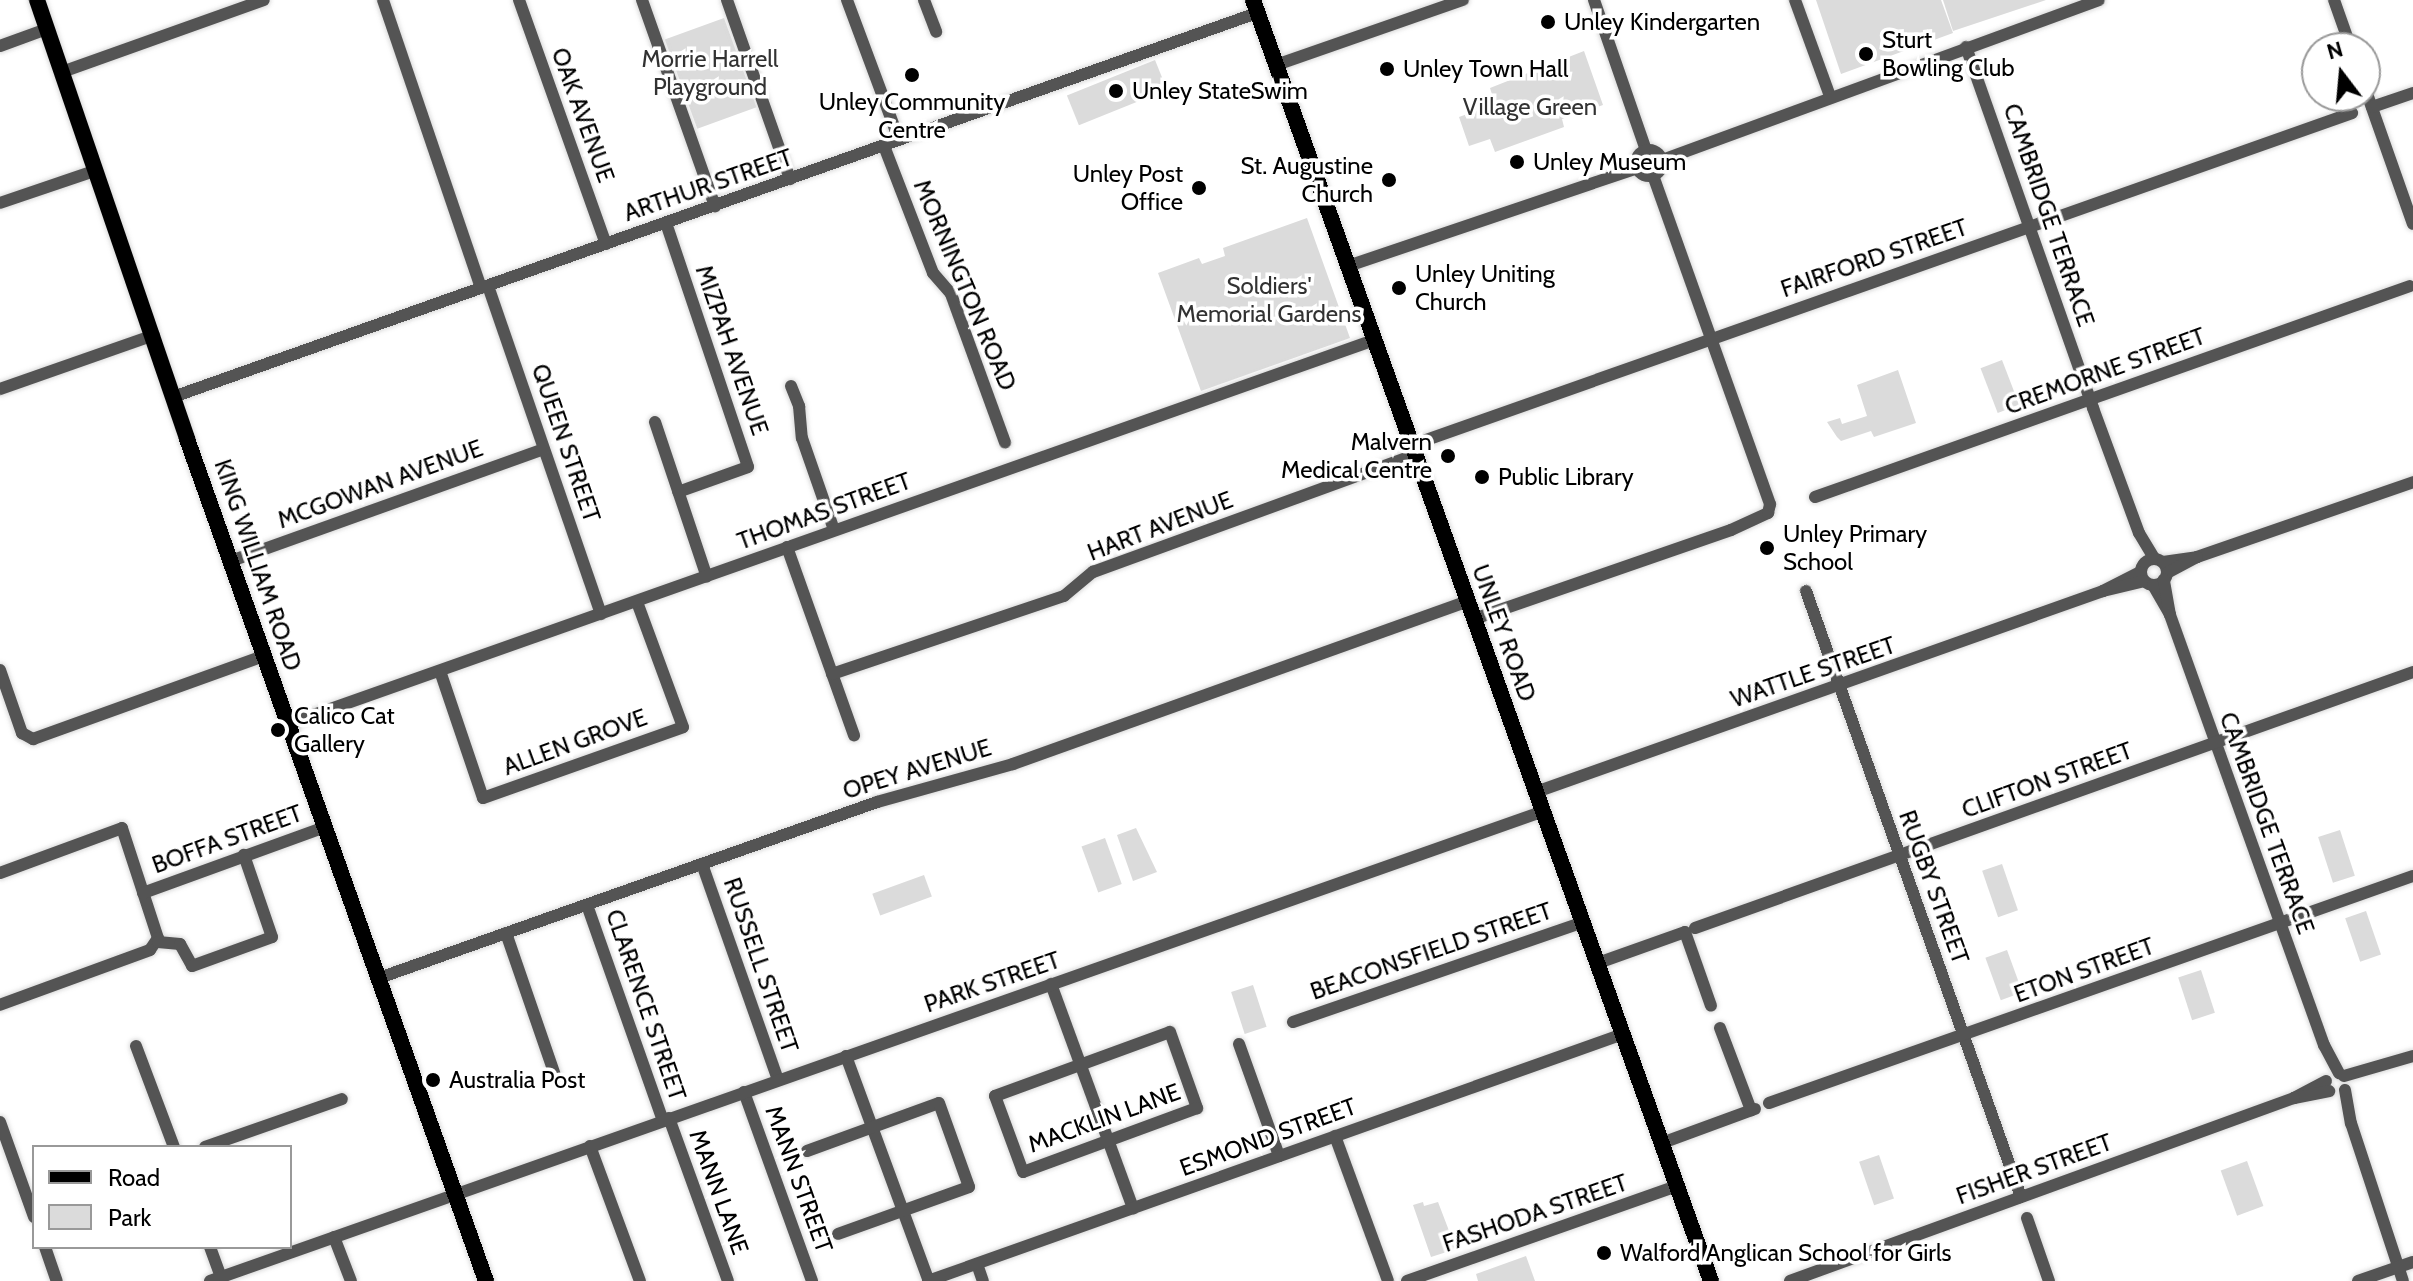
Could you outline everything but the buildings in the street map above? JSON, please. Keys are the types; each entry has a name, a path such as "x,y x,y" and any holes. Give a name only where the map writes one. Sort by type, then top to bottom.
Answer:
{"main road":[{"name":"KING WILLIAM ROAD","path":"37,0 173,397 486,1281"},
{"name":"UNLEY ROAD","path":"1255,7 1711,1281"}],"street":[{"path":"62,72 264,0"},
{"name":"QUEEN STREET","path":"383,0 601,614"},
{"name":"OAK AVENUE","path":"519,0 606,244"},
{"path":"642,0 715,206"},
{"path":"727,0 790,179"},
{"path":"847,0 899,140"},
{"path":"924,0 936,32"},
{"path":"1276,65 1463,0"},
{"path":"1594,0 1646,150"},
{"path":"1795,0 1830,96"},
{"path":"1662,160 2099,0"},
{"path":"2334,0 2345,32"},
{"name":"ARTHUR STREET","path":"173,397 884,146 1255,7"},
{"path":"0,46 47,29"},
{"name":"CAMBRIDGE TERRACE","path":"1966,47 2090,400 2324,1045 2403,1281"},
{"path":"2381,104 2413,93"},
{"path":"2374,112 2413,224"},
{"name":"FAIRFORD STREET","path":"1414,450 1711,339 2352,113"},
{"name":"MORNINGTON ROAD","path":"884,146 933,273 941,287 951,294 1005,442"},
{"path":"1646,150 1655,151 1662,160 1660,169 1653,175 1642,175 1637,168 1638,156 1646,150"},
{"path":"1348,266 1637,168"},
{"path":"0,203 97,170"},
{"path":"1474,619 1757,520 1768,513 1770,504 1653,175"},
{"name":"MIZPAH AVENUE","path":"666,223 748,467 678,492"},
{"name":"CREMORNE STREET","path":"1815,497 2410,286"},
{"path":"0,389 154,335"},
{"name":"THOMAS STREET","path":"288,724 1374,340"},
{"path":"791,386 799,406 802,438 834,530"},
{"path":"655,422 707,577"},
{"name":"MCGOWAN AVENUE","path":"231,561 544,449"},
{"name":"HART AVENUE","path":"832,674 1064,596 1093,572 1414,450"},
{"name":"WATTLE STREET","path":"1536,792 2413,482"},
{"path":"787,547 854,735"},
{"name":"RUGBY STREET","path":"1806,591 2021,1197"},
{"name":"OPEY AVENUE","path":"379,978 877,802 1013,764 1467,601"},
{"name":"ALLEN GROVE","path":"440,671 483,798 683,727 637,602"},
{"path":"0,670 20,729 27,738 37,738 264,656"},
{"name":"CLIFTON STREET","path":"1598,963 2413,672"},
{"name":"PARK STREET","path":"217,1280 1544,811"},
{"name":"BOFFA STREET","path":"143,893 325,827"},
{"path":"0,873 122,828 158,942"},
{"path":"158,942 180,944 192,966 272,937 244,855"},
{"name":"RUSSELL STREET","path":"702,864 778,1080"},
{"name":"ETON STREET","path":"1769,1103 2413,876"},
{"name":"CLARENCE STREET","path":"587,905 666,1120"},
{"name":"BEACONSFIELD STREET","path":"1293,1022 1583,922"},
{"path":"1690,930 1711,1006"},
{"path":"506,933 556,1078"},
{"path":"0,1005 150,950 158,942"},
{"path":"1051,984 1133,1208"},
{"path":"1662,1143 1753,1109 1720,1028"},
{"name":"MACKLIN LANE","path":"1170,1032 1197,1108 1023,1172 995,1096 1080,1065 1170,1032"},
{"name":"ESMOND STREET","path":"928,1281 1623,1034"},
{"path":"1239,1044 1279,1156"},
{"path":"136,1046 173,1145"},
{"path":"846,1056 928,1281"},
{"name":"FISHER STREET","path":"1790,1281 2413,1056"},
{"name":"MANN STREET","path":"744,1092 812,1281"},
{"path":"211,1145 342,1099"},
{"path":"807,1151 939,1103 969,1187 838,1234"},
{"name":"MANN LANE","path":"666,1120 728,1281"},
{"path":"0,1122 5,1152 32,1213"},
{"path":"1335,1136 1388,1281"},
{"path":"590,1146 640,1281"},
{"name":"FASHODA STREET","path":"1407,1281 1677,1186"},
{"path":"2027,1218 2049,1281"},
{"path":"334,1237 351,1281"},
{"path":"46,1249 57,1281"},
{"path":"210,1249 217,1280"},
{"path":"2358,1281 2413,1262"},
{"path":"977,1264 983,1281"}],"green space":[{"name":"Sturt Bowling Club","path":"1816,0 1941,0 1953,33 1841,74"},
{"path":"1943,0 2046,0 1953,31"},
{"name":"Morrie Harrell Playground","path":"724,18 756,107 697,129 665,40"},
{"name":"Village Green","path":"1584,51 1603,105 1562,119 1564,127 1495,152 1490,139 1469,146 1459,117 1495,104 1490,88"},
{"name":"Unley StateSwim","path":"1155,60 1167,90 1079,125 1067,96"},
{"name":"Soldiers' Memorial Gardens","path":"1307,218 1350,338 1201,391 1158,273 1199,258 1202,264 1225,256 1223,248"},
{"path":"2002,360 2019,405 1998,413 1981,368"},
{"path":"1898,370 1916,423 1874,437 1871,431 1841,441 1827,422 1840,418 1842,424 1867,416 1857,385"},
{"path":"1136,828 1157,872 1133,881 1117,835"},
{"path":"2340,830 2355,876 2333,883 2318,837"},
{"path":"1105,838 1122,884 1098,893 1082,847"},
{"path":"2002,864 2018,910 1998,917 1982,871"},
{"path":"924,875 932,897 880,915 872,894"},
{"path":"2366,911 2381,954 2360,962 2345,918"},
{"path":"2007,950 2022,992 2001,1000 1985,958"},
{"path":"2201,970 2215,1013 2192,1020 2178,977"},
{"path":"1253,985 1267,1027 1245,1034 1231,992"},
{"path":"1879,1155 1894,1198 1874,1205 1859,1162"},
{"path":"2247,1161 2263,1206 2237,1216 2221,1171"},
{"path":"1423,1202 1424,1206 1438,1202 1456,1249 1431,1257 1413,1205"},
{"path":"1526,1256 1535,1281 1478,1281 1476,1274"}],"place":[{"name":"Unley Kindergarten","path":"1548,22"},
{"name":"Sturt Bowling Club","path":"1866,54"},
{"name":"Unley Town Hall","path":"1387,69"},
{"name":"Unley Community Centre","path":"912,75"},
{"name":"Unley StateSwim","path":"1116,91"},
{"name":"Unley Museum","path":"1517,162"},
{"name":"St. Augustine Church","path":"1389,180"},
{"name":"Unley Post Office","path":"1199,188"},
{"name":"Unley Uniting Church","path":"1399,288"},
{"name":"Malvern Medical Centre","path":"1448,456"},
{"name":"Public Library","path":"1482,477"},
{"name":"Unley Primary School","path":"1767,548"},
{"name":"Calico Cat Gallery","path":"278,730"},
{"name":"Australia Post","path":"433,1080"},
{"name":"Walford Anglican School for Girls","path":"1604,1253"}]}
